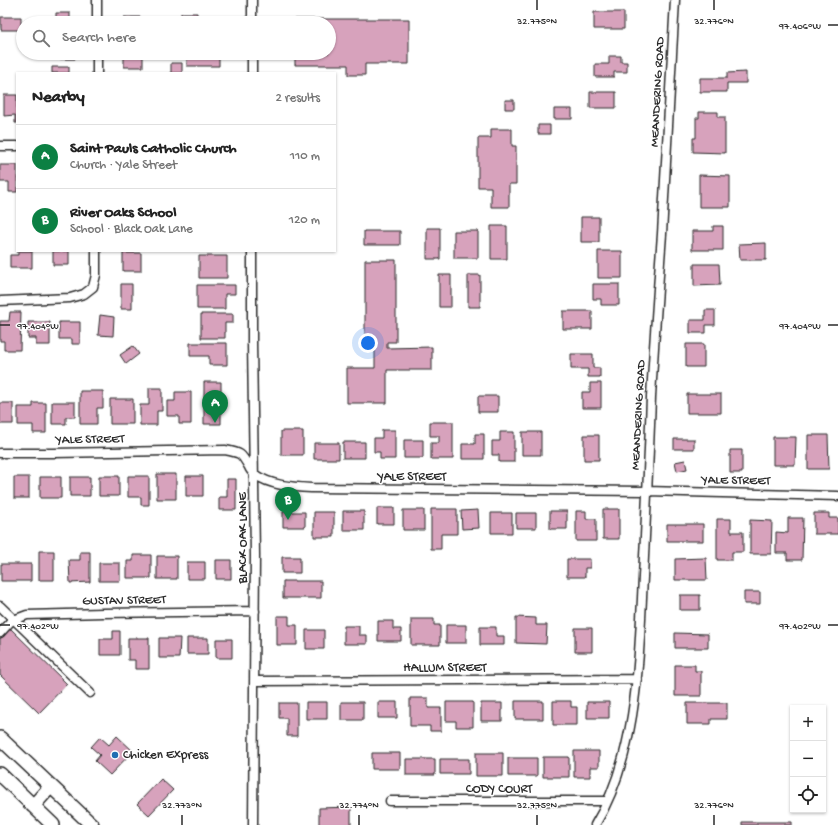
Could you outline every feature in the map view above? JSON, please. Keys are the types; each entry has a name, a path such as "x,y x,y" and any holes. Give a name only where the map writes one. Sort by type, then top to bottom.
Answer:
{"main road":[{"path":"0,738 92,825"},
{"path":"0,774 53,825"},
{"path":"33,806 51,786"}],"street":[{"path":"97,0 97,16"},
{"path":"252,0 252,16"},
{"name":"MEANDERING ROAD","path":"595,825 618,775 629,732 637,679 675,0"},
{"path":"97,60 97,72"},
{"path":"252,60 252,72"},
{"path":"0,146 16,146"},
{"path":"0,301 70,298 84,294 93,287 96,275 96,252"},
{"name":"BLACK OAK LANE","path":"252,252 256,556 253,825"},
{"name":"YALE STREET","path":"0,453 225,450 238,452 255,475 267,481 292,487 647,491 838,496"},
{"path":"0,606 90,692"},
{"name":"GUSTAV STREET","path":"0,633 11,621 27,615 255,611"},
{"name":"HALLUM STREET","path":"254,681 637,679"},
{"name":"CODY COURT","path":"390,801 607,801"}],"building":[{"path":"594,12 624,12 624,29 594,29"},
{"path":"56,13 70,13 70,16 56,16"},
{"path":"181,13 197,13 197,16 181,16"},
{"path":"1,17 16,17 16,30 1,30"},
{"path":"336,19 409,19 409,64 365,64 365,75 348,75 348,65 295,65 295,60 336,60"},
{"path":"609,56 621,56 621,62 627,62 627,72 614,72 614,77 595,77 595,64 609,64"},
{"path":"124,60 143,60 143,67 124,67"},
{"path":"187,60 219,60 219,66 187,66"},
{"path":"171,63 182,63 182,72 171,72"},
{"path":"52,67 69,67 69,72 52,72"},
{"path":"746,72 746,83 727,83 727,92 700,92 700,78 727,78 727,73"},
{"path":"590,92 616,92 616,108 590,108"},
{"path":"4,95 16,95 16,123 15,115 4,116"},
{"path":"505,100 514,100 514,109 505,109"},
{"path":"554,109 572,109 572,119 554,119"},
{"path":"699,112 718,112 718,117 725,117 725,153 693,152 693,138 696,138 696,118 699,118"},
{"path":"538,125 550,125 550,134 538,134"},
{"path":"491,129 512,129 512,146 516,146 516,184 509,184 509,207 491,207 491,187 478,187 478,138 491,138"},
{"path":"0,165 16,165 16,192 9,192 9,182 0,182"},
{"path":"699,175 730,176 730,207 699,207"},
{"path":"581,217 599,217 599,242 581,242"},
{"path":"491,226 507,226 507,259 491,259"},
{"path":"713,226 723,226 723,250 692,250 692,231 713,231"},
{"path":"427,228 440,228 440,259 427,259"},
{"path":"364,231 400,231 400,245 364,245"},
{"path":"454,231 478,231 478,258 454,258"},
{"path":"766,243 766,260 740,260 739,244"},
{"path":"598,251 622,251 622,278 598,278"},
{"path":"18,252 32,252 32,268 10,268 10,255 18,255"},
{"path":"53,252 69,252 69,265 53,265"},
{"path":"123,253 141,253 141,271 123,271"},
{"path":"199,256 227,256 227,278 199,278"},
{"path":"365,260 396,260 396,342 387,342 387,348 432,347 432,370 387,370 387,403 347,403 347,368 375,368 375,350 370,350 370,342 365,342"},
{"path":"694,264 719,264 720,285 694,286"},
{"path":"439,275 451,275 451,307 439,307"},
{"path":"468,275 480,275 480,307 468,307"},
{"path":"121,284 132,284 132,309 121,309"},
{"path":"593,284 619,284 619,305 601,305 601,299 593,299"},
{"path":"197,285 235,285 235,294 225,294 225,309 197,309"},
{"path":"705,310 715,310 715,325 706,325 706,333 690,333 690,320 705,320"},
{"path":"563,311 592,311 592,329 563,329"},
{"path":"10,312 21,312 20,350 4,350 4,341 0,341 0,321 9,321"},
{"path":"201,314 233,314 233,323 225,323 225,338 201,338"},
{"path":"100,315 114,317 113,336 98,335"},
{"path":"28,322 50,322 50,345 36,345 36,338 28,338"},
{"path":"59,322 80,322 80,344 72,344 72,339 59,339"},
{"path":"190,343 227,343 227,365 209,365 209,356 190,356"},
{"path":"686,344 704,344 704,367 686,367"},
{"path":"133,346 139,354 126,364 120,355"},
{"path":"571,354 593,354 593,368 600,368 600,377 588,377 588,369 571,369"},
{"path":"204,382 221,382 221,424 204,424"},
{"path":"590,383 601,383 601,408 582,408 582,392 590,392"},
{"path":"149,388 162,388 162,411 157,411 157,425 140,425 140,405 149,405"},
{"path":"80,391 103,391 103,408 97,408 97,424 80,424"},
{"path":"175,392 191,392 191,424 179,424 179,416 167,416 167,401 175,401"},
{"path":"687,394 721,394 721,413 687,413"},
{"path":"478,396 498,396 498,412 478,412"},
{"path":"110,399 133,399 133,424 110,424"},
{"path":"52,402 75,402 75,417 66,417 66,424 52,424"},
{"path":"0,403 13,403 13,424 0,424"},
{"path":"33,403 46,403 46,433 33,433 33,425 18,425 18,407 33,407"},
{"path":"430,422 453,422 453,459 431,459 431,443 439,443 439,436 430,436"},
{"path":"382,430 395,430 395,459 380,459 380,452 374,452 374,438 382,438"},
{"path":"281,431 303,431 303,455 281,455"},
{"path":"500,432 514,432 514,462 499,462 499,455 492,455 492,441 500,441"},
{"path":"522,432 541,432 541,455 522,455"},
{"path":"475,434 484,434 484,459 462,459 462,444 475,444"},
{"path":"584,435 599,435 599,460 584,460"},
{"path":"808,435 828,435 829,469 808,469"},
{"path":"773,437 796,437 795,465 773,465"},
{"path":"674,439 694,439 694,449 674,449"},
{"path":"404,440 423,440 423,458 404,458"},
{"path":"343,442 365,442 365,458 343,458"},
{"path":"314,443 339,443 339,459 314,459"},
{"path":"730,450 742,450 742,473 730,473"},
{"path":"685,460 687,469 677,471 675,462"},
{"path":"157,474 176,474 176,499 157,499"},
{"path":"99,476 119,476 119,496 99,496"},
{"path":"128,476 149,476 149,505 141,505 141,497 128,497"},
{"path":"186,476 203,476 203,496 186,496"},
{"path":"14,477 29,477 29,498 14,498"},
{"path":"40,477 61,477 61,498 40,498"},
{"path":"70,477 90,477 90,496 70,496"},
{"path":"227,479 236,479 236,510 219,510 219,497 227,497"},
{"path":"377,508 394,508 394,524 377,524"},
{"path":"431,509 457,509 457,534 441,534 441,549 431,549"},
{"path":"603,509 619,509 619,539 603,539"},
{"path":"403,510 424,510 424,530 403,530"},
{"path":"478,510 479,528 462,529 461,511"},
{"path":"343,511 364,511 364,530 343,530"},
{"path":"550,511 567,511 567,529 550,529"},
{"path":"576,511 586,511 586,519 596,519 596,541 576,541"},
{"path":"283,512 305,512 305,527 283,527"},
{"path":"314,512 334,512 334,537 314,537"},
{"path":"491,513 512,513 512,533 491,533"},
{"path":"516,513 536,513 536,528 516,528"},
{"path":"814,513 829,513 829,518 838,518 838,534 814,534"},
{"path":"788,518 803,518 802,560 787,560 787,553 776,553 776,532 788,533"},
{"path":"717,519 731,519 731,532 743,532 743,552 732,552 732,560 717,560"},
{"path":"750,520 772,521 771,554 750,554"},
{"path":"667,524 703,524 703,541 667,541"},
{"path":"39,551 54,551 54,580 39,580"},
{"path":"80,552 90,552 90,582 70,583 69,560 80,560"},
{"path":"133,555 151,555 151,578 127,578 127,561 133,561"},
{"path":"157,556 177,556 177,579 157,579"},
{"path":"282,557 300,557 300,573 282,573"},
{"path":"706,558 707,580 675,580 675,559"},
{"path":"567,559 590,559 590,568 585,568 585,577 567,577"},
{"path":"216,560 231,560 231,579 216,579"},
{"path":"187,562 205,562 205,579 187,579"},
{"path":"99,563 120,563 120,581 99,581"},
{"path":"1,564 31,564 31,581 1,581"},
{"path":"283,581 321,581 321,598 283,598"},
{"path":"744,592 760,592 760,604 744,604"},
{"path":"680,595 700,595 700,610 680,610"},
{"path":"277,616 289,616 289,625 297,625 297,645 277,645"},
{"path":"516,617 536,618 536,625 547,625 546,644 516,643"},
{"path":"411,619 434,619 434,625 440,625 440,645 411,645"},
{"path":"378,621 393,621 393,629 401,629 401,641 378,641"},
{"path":"446,625 466,625 466,643 446,643"},
{"path":"344,626 359,626 359,635 367,635 367,644 344,644"},
{"path":"480,627 496,627 496,636 504,636 504,645 480,645"},
{"path":"10,628 67,684 39,713 0,675 0,639"},
{"path":"575,628 592,628 592,652 575,652"},
{"path":"306,630 324,630 324,649 306,649"},
{"path":"113,631 120,631 120,655 100,655 100,639 113,639"},
{"path":"675,633 708,634 708,648 675,648"},
{"path":"128,638 149,638 149,669 135,669 135,660 128,660"},
{"path":"159,638 180,638 179,658 159,658"},
{"path":"187,638 208,638 208,654 187,654"},
{"path":"216,639 232,639 232,658 216,658"},
{"path":"675,665 695,665 695,671 701,671 701,696 675,696"},
{"path":"410,698 428,698 428,708 441,708 441,731 430,731 430,726 410,726"},
{"path":"515,701 543,701 543,719 515,719"},
{"path":"553,701 571,701 571,707 577,707 577,725 553,725"},
{"path":"306,702 327,702 327,719 306,719"},
{"path":"341,702 363,702 363,720 341,720"},
{"path":"378,702 397,702 397,718 378,718"},
{"path":"446,702 473,702 473,727 456,727 456,721 446,721"},
{"path":"587,702 609,702 609,718 587,718"},
{"path":"279,703 297,703 297,736 287,736 287,718 279,718"},
{"path":"481,703 502,703 502,721 481,721"},
{"path":"687,703 727,703 727,719 711,719 711,724 687,724"},
{"path":"117,736 133,751 110,775 95,761 100,755 91,747 100,737 109,745"},
{"path":"574,751 599,751 599,767 590,767 590,777 574,777"},
{"path":"372,753 400,753 400,769 372,769"},
{"path":"476,753 503,753 503,776 476,776"},
{"path":"543,757 569,757 569,777 543,777"},
{"path":"508,758 537,758 537,776 508,776"},
{"path":"406,759 435,759 435,775 406,775"},
{"path":"440,759 469,759 469,774 440,774"},
{"path":"161,779 173,790 149,815 137,804"},
{"path":"351,807 351,825 319,825 319,808"},
{"path":"742,822 792,822 792,825 742,825"}],"place":[{"name":"Saint Pauls Catholic Church","path":"215,423"},
{"name":"River Oaks School","path":"288,520"},
{"name":"Chicken Express","path":"115,755"}]}
